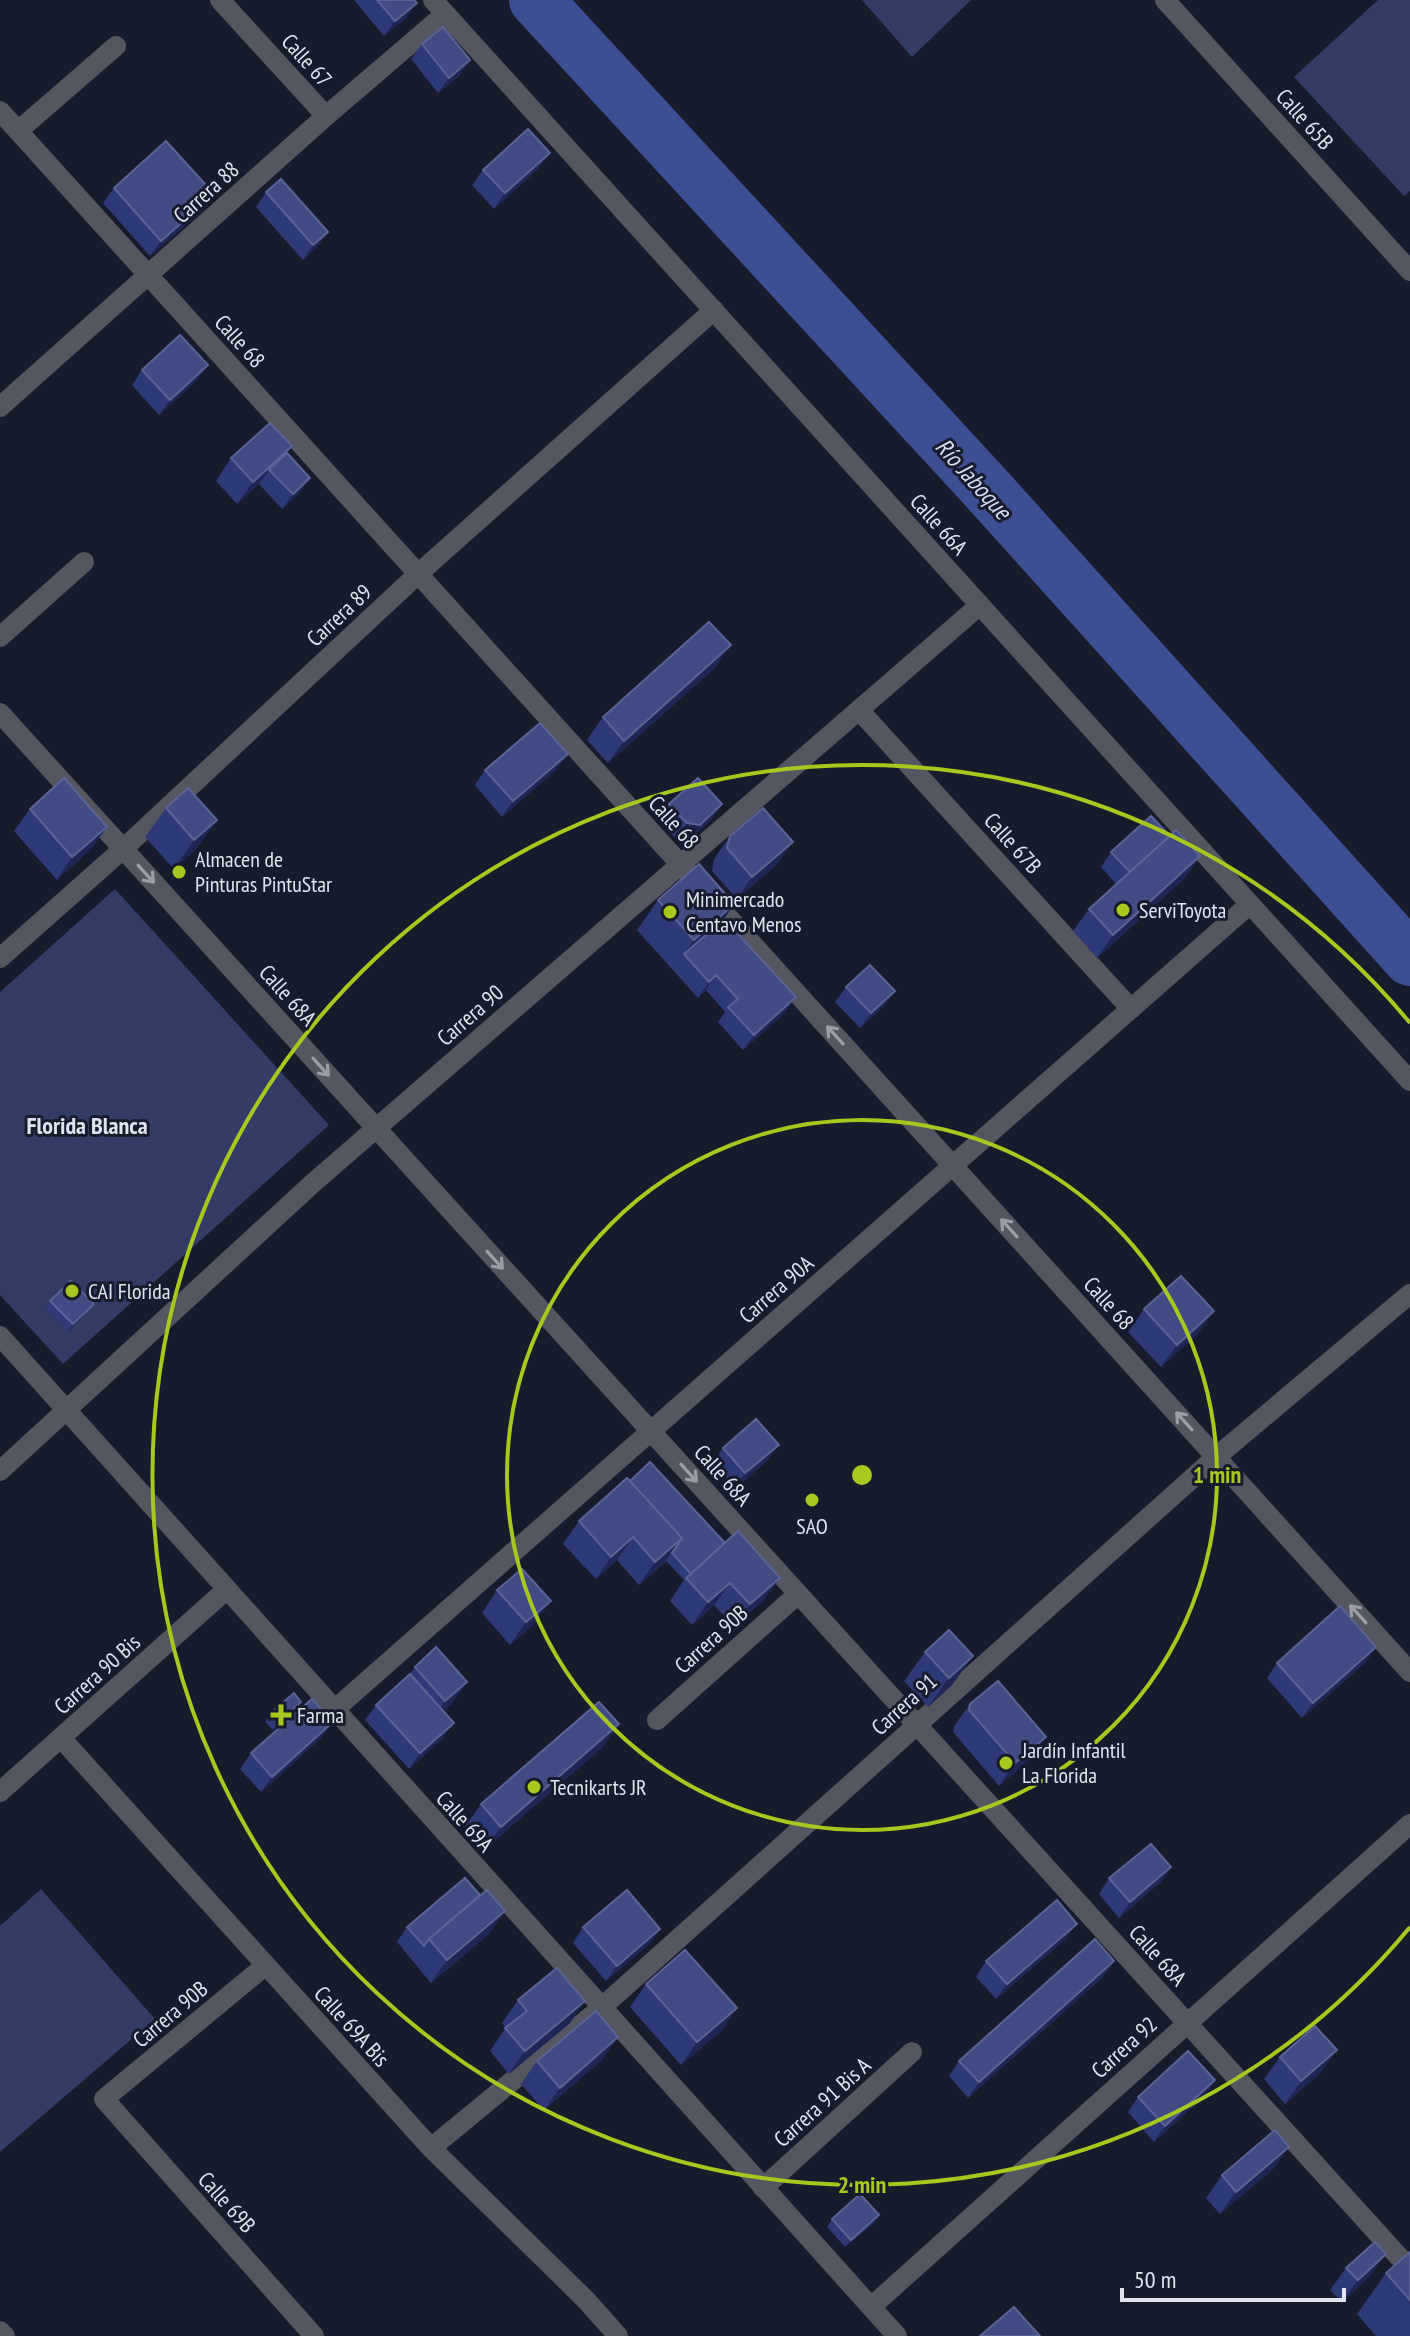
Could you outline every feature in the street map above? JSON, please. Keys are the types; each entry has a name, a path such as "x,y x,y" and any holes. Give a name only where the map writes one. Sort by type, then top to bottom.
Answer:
{"street":[{"name":"Calle 67","path":"220,0 326,116"},
{"name":"Calle 65B","path":"1165,0 1410,271"},
{"name":"Carrera 88","path":"0,407 326,116 439,7"},
{"name":"Calle 66A","path":"439,7 1410,1081"},
{"path":"18,131 116,46"},
{"name":"Calle 68","path":"0,111 1410,1672"},
{"name":"Carrera 89","path":"0,958 123,849 418,574 714,310"},
{"path":"0,637 84,562"},
{"name":"Carrera 90","path":"0,1471 376,1128 980,605"},
{"name":"Calle 67B","path":"859,710 1131,1009"},
{"name":"Calle 68A","path":"0,713 1410,2269"},
{"name":"Carrera 90A","path":"334,1710 1250,904"},
{"name":"Carrera 91","path":"431,2148 601,2008 1216,1457 1410,1294"},
{"name":"Calle 69A","path":"0,1336 897,2336"},
{"name":"Carrera 90 Bis","path":"0,1792 226,1590"},
{"name":"Carrera 90B","path":"657,1720 798,1594"},
{"name":"Calle 69A Bis","path":"61,1738 431,2148 586,2300 618,2336"},
{"name":"Carrera 92","path":"871,2307 1410,1824"},
{"name":"Carrera 90B","path":"104,2099 266,1965"},
{"name":"Carrera 91 Bis A","path":"763,2188 912,2052"},
{"name":"Calle 69B","path":"104,2099 314,2336"},
{"path":"0,2331 5,2336"}],"shaded area":[{"path":"862,0 971,0 912,57"},
{"path":"1378,0 1410,0 1410,191 1404,196 1294,77"},
{"path":"115,889 329,1125 63,1364 0,1295 0,992"},
{"path":"41,1889 155,2019 0,2152 0,1926"}],"building":[{"path":"377,0 414,0 417,3 395,21"},
{"path":"443,27 470,60 449,78 422,44"},
{"path":"528,129 550,153 505,193 483,170"},
{"path":"166,141 214,194 161,241 114,188"},
{"path":"281,179 328,232 313,245 266,192"},
{"path":"180,335 208,365 170,400 142,370"},
{"path":"270,423 292,446 253,482 231,458"},
{"path":"287,453 310,478 293,494 269,470"},
{"path":"709,622 731,645 624,741 603,717"},
{"path":"540,723 568,754 513,801 485,770"},
{"path":"64,778 107,827 72,857 30,809"},
{"path":"698,778 722,804 700,825 687,823 669,804"},
{"path":"188,788 217,820 194,840 166,808"},
{"path":"763,808 793,842 752,877 727,848 730,836"},
{"path":"1151,816 1170,836 1130,872 1111,852"},
{"name":"ServiToyota","path":"1176,830 1200,856 1113,935 1089,909"},
{"path":"699,864 734,904 694,940 658,900"},
{"path":"724,919 796,997 754,1035 728,1007 738,999 716,975 709,982 684,954"},
{"path":"870,965 895,991 871,1013 846,987"},
{"path":"1181,1276 1214,1311 1177,1345 1144,1309"},
{"path":"71,1281 94,1304 73,1324 50,1301"},
{"path":"756,1419 779,1445 745,1473 723,1448"},
{"path":"650,1462 725,1543 691,1574 672,1553 682,1538 630,1481"},
{"path":"627,1478 682,1538 655,1562 633,1537 611,1557 579,1521"},
{"path":"738,1531 780,1578 750,1604 730,1583 708,1602 686,1578"},
{"path":"522,1569 551,1601 526,1622 497,1590"},
{"path":"1340,1606 1376,1647 1313,1703 1277,1663"},
{"path":"949,1630 973,1656 949,1678 925,1652"},
{"path":"436,1647 467,1682 445,1701 415,1667"},
{"path":"410,1674 454,1723 420,1753 376,1705"},
{"path":"998,1681 1046,1737 1015,1763 969,1710 970,1704"},
{"path":"294,1693 301,1702 279,1722 270,1714"},
{"path":"312,1699 333,1722 272,1777 251,1753"},
{"name":"Tecnikarts JR","path":"599,1702 619,1724 501,1827 481,1804"},
{"path":"1151,1844 1171,1867 1130,1902 1109,1878"},
{"path":"465,1878 480,1895 424,1946 407,1927"},
{"path":"487,1890 505,1911 447,1960 429,1939"},
{"path":"627,1890 660,1929 617,1966 583,1927"},
{"path":"1057,1900 1077,1924 1007,1984 986,1961"},
{"path":"1095,1939 1114,1961 979,2082 959,2061"},
{"path":"685,1950 737,2008 697,2042 646,1984"},
{"path":"557,1968 585,2001 525,2051 505,2028 527,2011 518,2000"},
{"path":"596,2011 618,2037 560,2088 537,2061"},
{"path":"1315,2026 1337,2050 1301,2081 1280,2057"},
{"path":"1188,2051 1215,2080 1165,2126 1138,2097"},
{"path":"1275,2130 1289,2147 1236,2192 1222,2175"},
{"path":"860,2194 879,2215 851,2240 832,2219"},
{"path":"1375,2242 1386,2254 1358,2280 1346,2268"},
{"path":"1410,2252 1410,2300 1386,2273"},
{"path":"1014,2307 1040,2336 980,2336"}],"waterway":[{"name":"Río Jaboque","path":"536,0 985,487 1410,959"}],"place":[{"name":"Almacen de Pinturas PintuStar","path":"179,872"},
{"name":"ServiToyota","path":"1123,910"},
{"name":"Minimercado Centavo Menos","path":"670,912"},
{"name":"CAI Florida","path":"72,1291"},
{"name":"SAO","path":"812,1500"},
{"name":"Farma","path":"281,1715"},
{"name":"Jardín Infantil La Florida","path":"1006,1763"},
{"name":"Tecnikarts JR","path":"534,1787"}],"district":[{"name":"Florida Blanca","path":"87,1126"}]}
